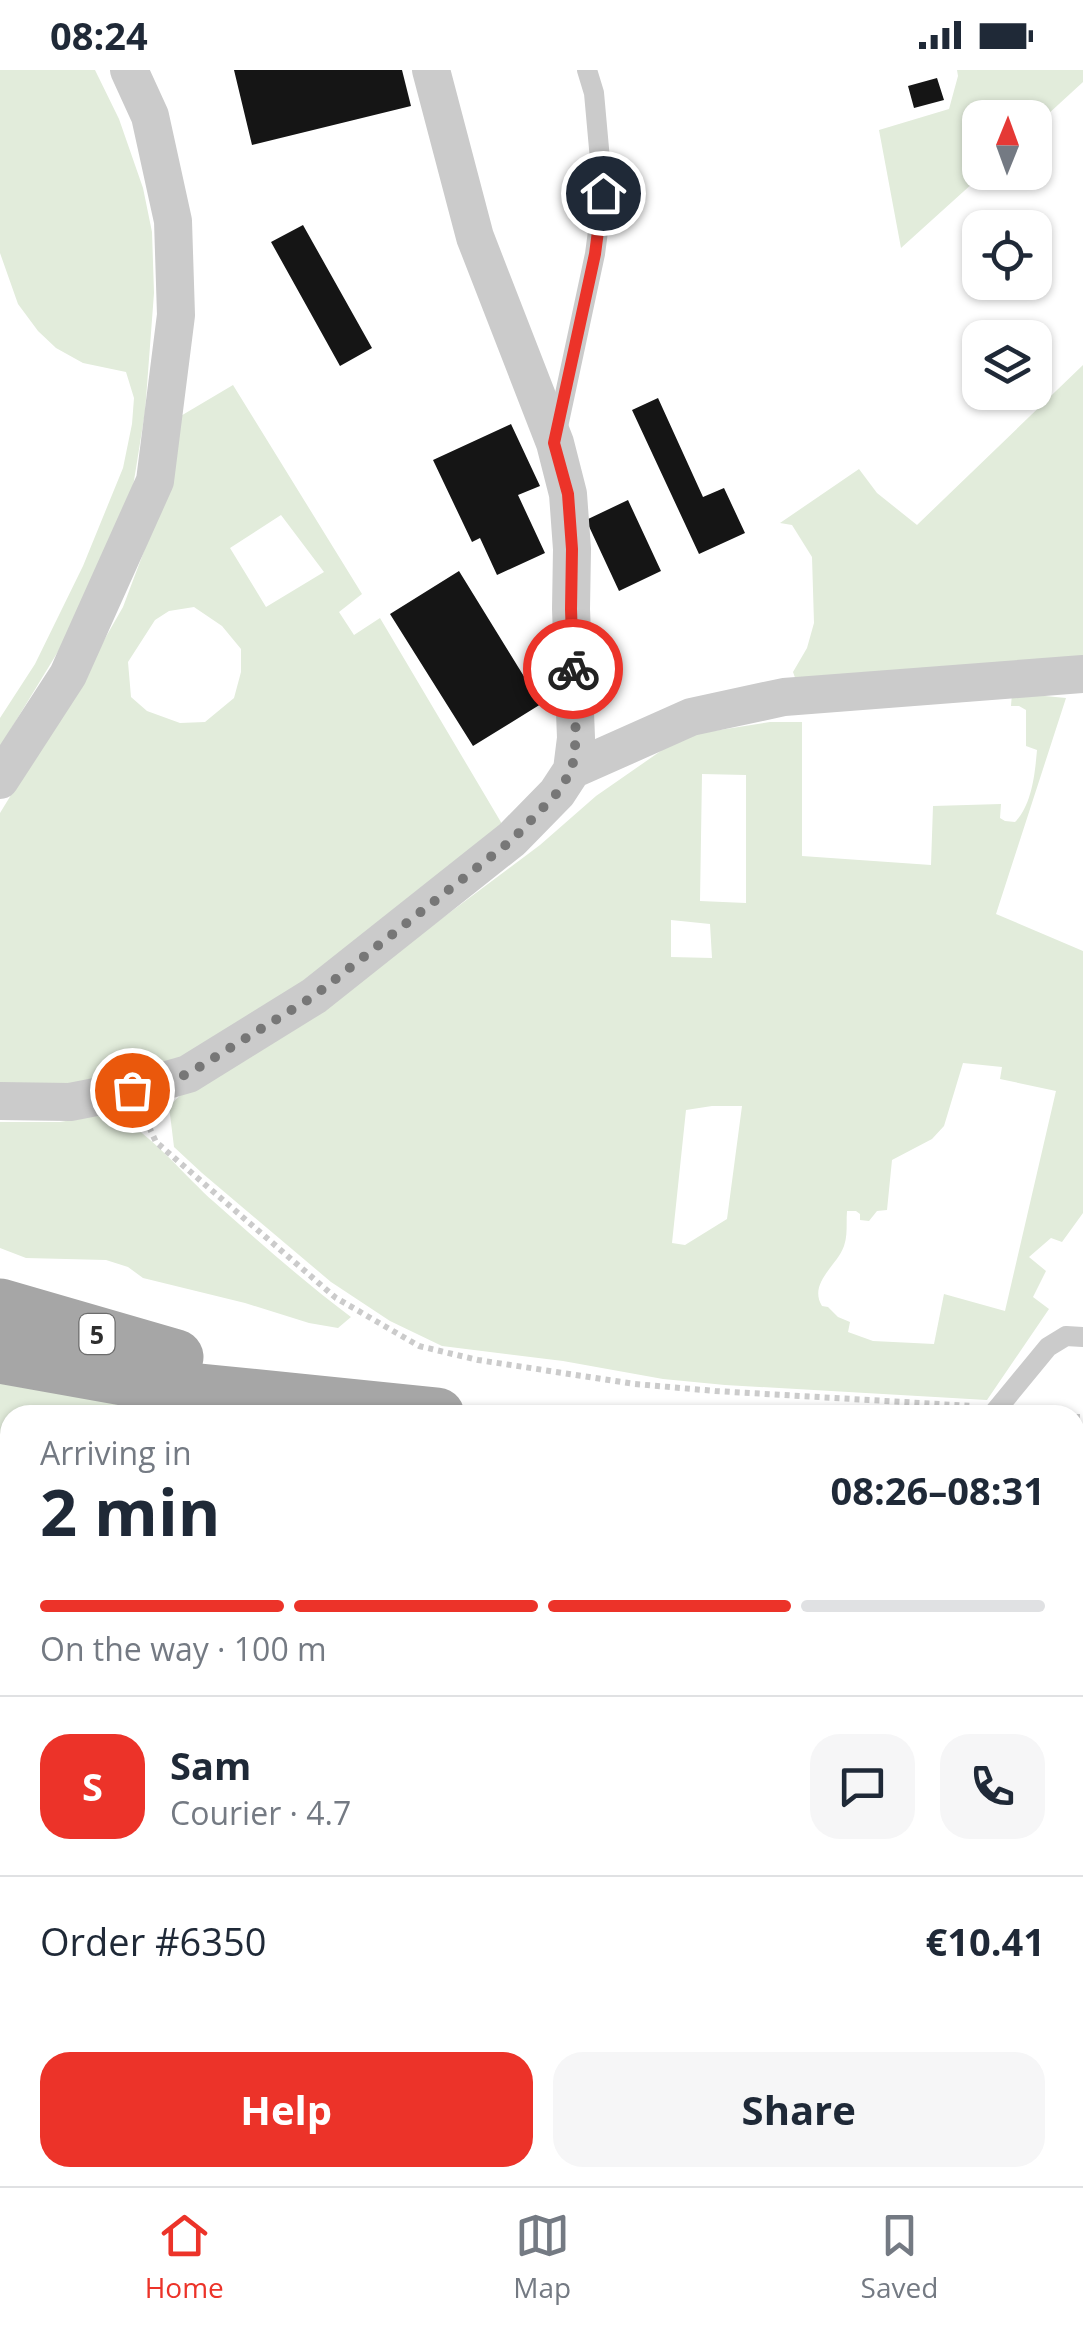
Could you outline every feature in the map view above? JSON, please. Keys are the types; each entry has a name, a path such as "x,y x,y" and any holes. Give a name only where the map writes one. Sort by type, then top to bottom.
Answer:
{"main road":[{"name":"5","path":"0,1306 232,1371 317,1403"},
{"name":"5","path":"0,1356 190,1390 337,1405"}],"street":[{"path":"0,780 68,675 155,481 176,315 173,222 150,116 130,70"},
{"path":"0,1101 70,1102 188,1074 314,996 512,840 557,793 572,770 576,738 568,494 554,443 475,237 431,70"},
{"path":"572,770 691,718 784,697 1083,674"}],"lane":[{"path":"554,443 595,254 603,193 594,94 587,70"},
{"path":"1000,1405 1048,1346 1066,1336 1083,1337"}],"path":[{"path":"132,1090 156,1142 336,1298 420,1346 478,1360 636,1384 908,1405"}],"green space":[{"path":"0,70 95,70 119,119 143,188 152,232 154,293 145,412 132,493 76,622 0,747 0,718 35,664 83,566 123,468 134,398 126,372 83,363 56,348 18,304 0,253"},
{"path":"957,70 1083,70 1083,82 1052,110 1052,100 962,100 962,190 965,190 901,248 879,130 949,109"},
{"path":"1083,365 1083,666 798,686 793,672 807,648 814,623 812,557 792,525 780,523 859,469 877,493 917,525 1036,410 1052,410 1052,395"},
{"path":"233,385 362,594 339,612 354,635 380,618 505,829 309,982 197,1050 154,1068 80,1087 0,1090 0,813 123,607 164,498 179,417","holes":["281,515 324,572 266,607 230,548","194,607 222,626 241,649 241,672 234,698 205,722 180,723 147,711 131,697 128,662 155,620 169,611"]},
{"path":"1012,693 1066,698 996,914 1083,951 1083,1213 1062,1242 1051,1238 1029,1257 1046,1271 1033,1297 1049,1309 987,1400 663,1379 563,1361 442,1346 390,1321 331,1282 174,1147 169,1106 185,1091 425,931 540,845 596,796 678,739 770,722 802,722 802,856 931,865 933,806 1001,804 1000,818 1005,821 1015,822 1021,815 1032,788 1037,750 1026,746 1026,710 1011,706","holes":["702,774 746,775 746,903 700,901","671,920 710,924 712,958 671,957","963,1063 1002,1067 1000,1079 1056,1091 1005,1311 944,1294 934,1344 873,1341 848,1332 850,1322 822,1306 819,1298 821,1282 844,1246 847,1211 856,1211 860,1220 869,1221 877,1211 887,1210 892,1160 932,1139 944,1126","742,1106 727,1219 685,1245 672,1243 686,1110"]},
{"path":"96,1116 120,1119 142,1133 247,1231 351,1317 338,1328 309,1323 143,1278 128,1267 106,1260 26,1258 0,1248 0,1122 60,1122"},
{"path":"0,1381 164,1405 0,1405"}],"building":[{"path":"234,70 402,70 411,106 252,145"},
{"path":"937,78 944,100 914,108 908,86"},
{"path":"303,225 372,348 340,366 271,242"},
{"path":"658,398 703,497 724,488 745,533 699,554 632,410"},
{"path":"511,424 540,486 518,495 545,553 497,575 480,538 472,542 433,460"},
{"path":"628,500 661,571 619,591 586,520"},
{"path":"459,571 541,704 473,746 390,614"}],"way so far":[{"path":"132,1090 188,1074 314,996 512,840 557,793 572,770 576,738 573,669"}],"route":[{"path":"573,669 568,494 554,443 595,254 603,193"}]}
